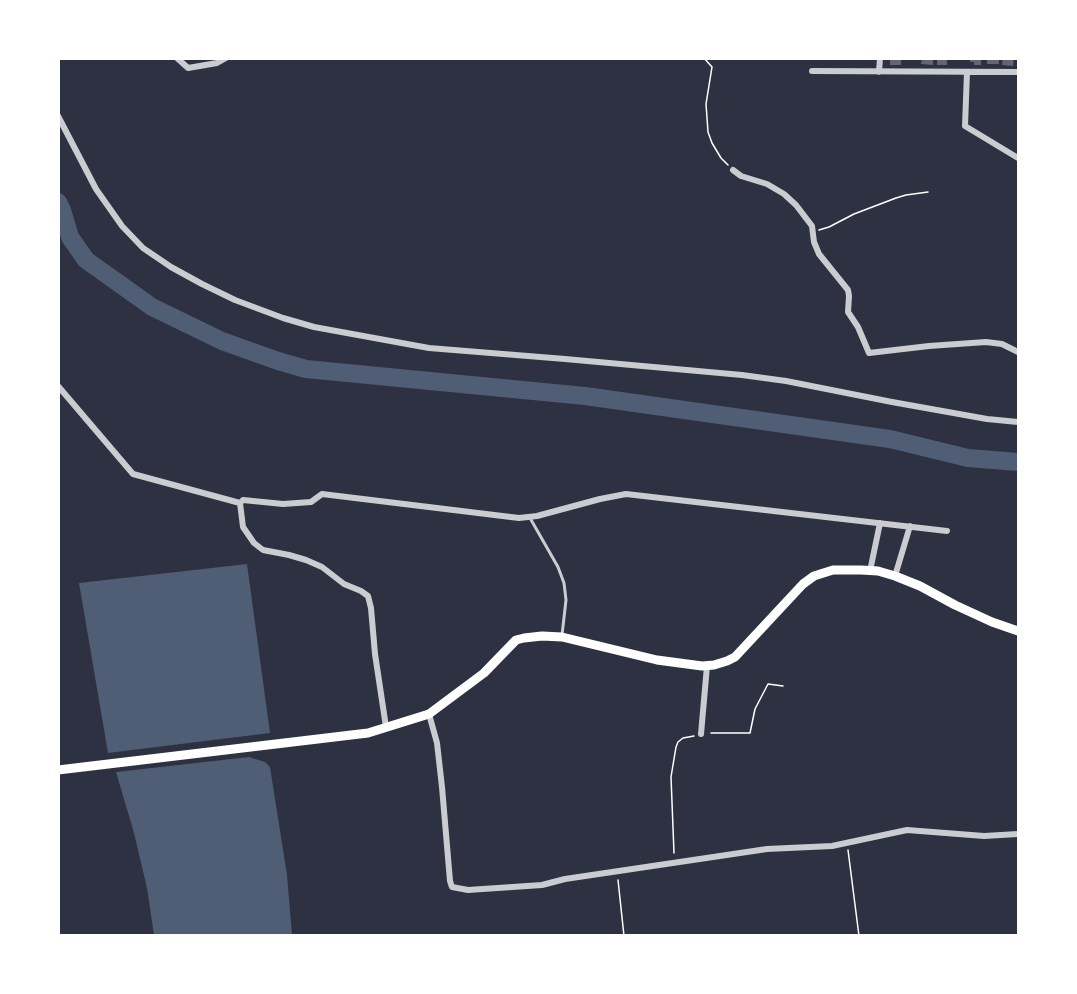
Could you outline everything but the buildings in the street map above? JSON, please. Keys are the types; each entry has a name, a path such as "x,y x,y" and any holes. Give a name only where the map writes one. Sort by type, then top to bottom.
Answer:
{"main road":[{"path":"58,770 346,735 386,727 429,714 484,673 516,640 542,636 562,637 657,660 702,666 727,662 735,657 803,584 814,576 832,570 870,571 895,576 992,622 1018,630"}],"street":[{"path":"177,58 188,68 217,63 226,58"},
{"path":"879,72 880,58"},
{"path":"812,71 1018,72"},
{"path":"967,72 965,126 1018,158"},
{"path":"58,116 96,189 122,226 143,248 202,284 235,300 283,318 314,327 429,348 742,375 786,381 987,419 1018,422"},
{"path":"733,170 741,176 767,184 784,194 812,226 814,242 819,254 848,290 848,312 858,327 869,353 986,342 1002,344 1018,352"},
{"path":"58,386 133,474 240,503 243,500 283,504 311,502 322,494 499,516 530,517 626,494 947,531"},
{"path":"240,503 243,527 254,543 263,550 289,555 322,567 344,584 368,596 386,727"},
{"path":"870,571 880,523"},
{"path":"895,576 910,526"},
{"path":"701,734 707,666"},
{"path":"429,714 437,743 452,887 468,890 542,885 565,879 767,849 832,846 907,830 984,836 1018,834"}],"lane":[{"path":"530,517 558,567 564,583 566,600 562,637"}],"path":[{"path":"704,58 712,67 706,104 708,132 721,158 733,170"},
{"path":"812,231 829,227 854,214 896,198 928,192"},
{"path":"675,863 671,777 678,742 683,738 705,733 750,733 755,709 768,684 783,687"},
{"path":"847,843 860,936"},
{"path":"618,871 624,936"}],"water":[{"path":"247,564 270,733 108,753 79,583"},
{"path":"249,757 265,762 270,767 287,875 292,935 154,935 147,888 116,772"}],"waterway":[{"path":"58,202 70,237 86,260 152,307 222,341 306,369 585,396 890,439 968,458 1018,462"}]}
